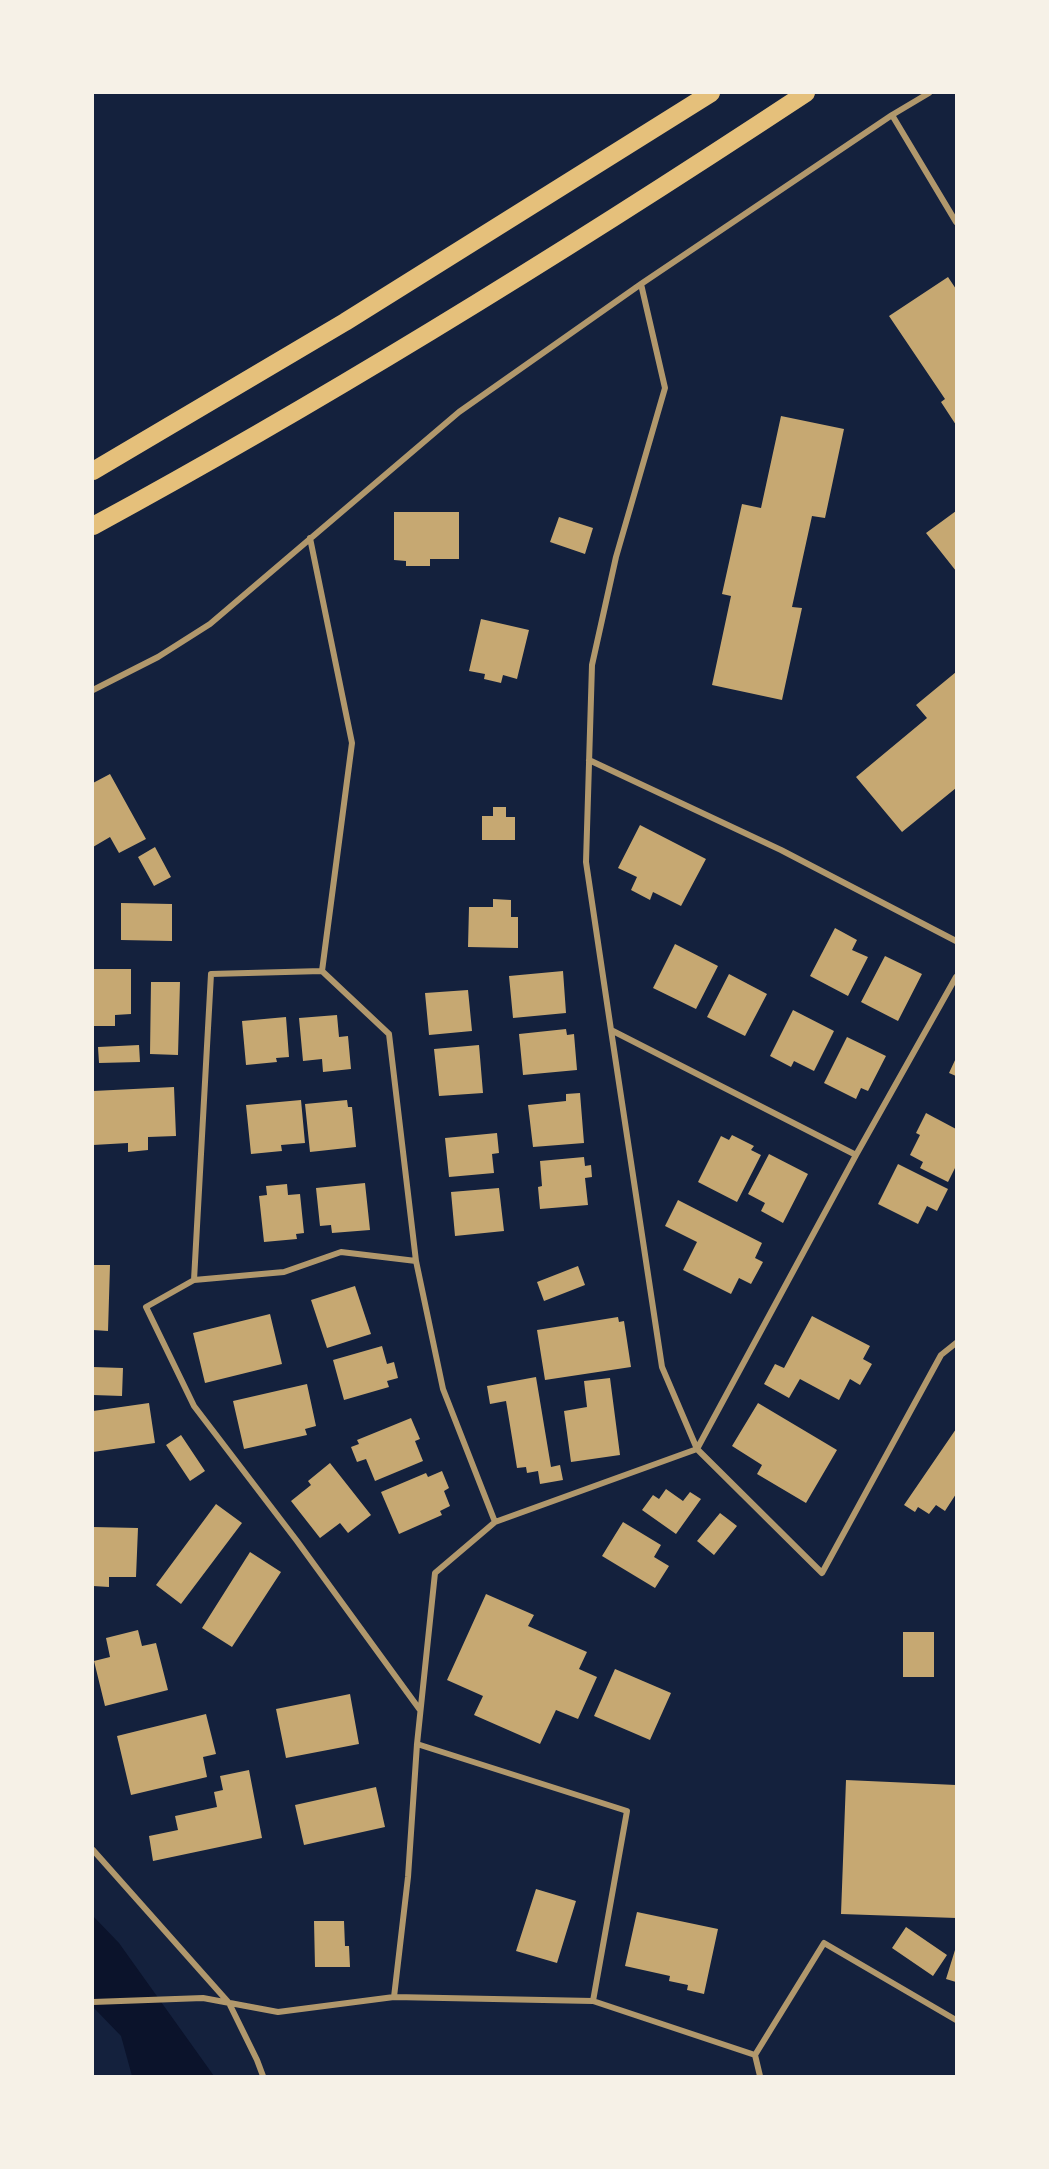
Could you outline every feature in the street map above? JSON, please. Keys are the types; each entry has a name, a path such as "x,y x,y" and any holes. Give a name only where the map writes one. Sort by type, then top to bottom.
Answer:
{"highway":[{"path":"93,471 345,322 711,93"},
{"path":"93,526 185,476 483,300 806,93"}],"street":[{"path":"93,690 158,657 210,624 459,412 641,284 892,115 929,93"},
{"path":"892,115 956,222"},
{"path":"641,284 665,388 616,557 592,665 586,862 663,1367 697,1449 822,1573 941,1355 956,1342"},
{"path":"310,538 352,743 322,971"},
{"path":"589,760 781,850 956,941"},
{"path":"194,1280 211,974 322,971 389,1034 416,1261 443,1389 495,1522"},
{"path":"394,1997 408,1877 420,1710 435,1573 495,1522 697,1449 856,1155 956,977"},
{"path":"611,1030 856,1155"},
{"path":"416,1261 340,1252 284,1272 194,1280 146,1307 194,1406 297,1541 420,1710"},
{"path":"417,1744 627,1811 594,2001"},
{"path":"93,1850 229,2003 263,2076"},
{"path":"760,2076 755,2055 824,1943 956,2020"},
{"path":"93,2002 203,1998 278,2012 394,1997 594,2001 755,2055"}],"water":[{"path":"93,1916 119,1943 214,2076 132,2076 121,2036 93,2007"}],"building":[{"path":"948,277 956,289 956,425 941,402 945,399 889,316"},
{"path":"781,416 844,429 825,518 812,516 792,607 802,608 782,700 712,685 731,596 722,594 742,504 761,508"},
{"path":"956,511 956,571 926,533"},
{"path":"394,512 459,512 459,559 430,559 430,566 406,566 406,561 394,560"},
{"path":"559,517 593,528 585,554 550,542"},
{"path":"481,619 529,630 517,679 503,675 501,683 484,679 485,674 469,671"},
{"path":"956,672 956,788 902,832 856,777 927,718 916,705"},
{"path":"110,774 146,839 119,853 110,837 93,847 93,783"},
{"path":"493,807 506,807 506,817 515,817 515,840 482,840 482,816 493,816"},
{"path":"640,825 706,859 681,906 653,892 650,900 631,890 637,877 618,868"},
{"path":"155,847 171,877 154,886 138,857"},
{"path":"493,899 511,900 511,917 518,917 518,948 468,947 469,907 493,907"},
{"path":"121,903 172,904 172,941 121,940"},
{"path":"835,928 857,940 852,950 868,957 848,996 810,976"},
{"path":"675,944 718,966 696,1009 653,988"},
{"path":"885,956 922,974 898,1021 861,1002"},
{"path":"93,969 131,969 131,1014 115,1015 115,1026 93,1026"},
{"path":"563,971 566,1013 513,1018 509,976"},
{"path":"729,974 767,994 745,1036 707,1017"},
{"path":"151,982 180,982 178,1055 150,1054"},
{"path":"468,990 472,1031 429,1035 425,993"},
{"path":"793,1010 834,1031 814,1071 794,1061 791,1067 770,1056"},
{"path":"337,1015 339,1037 348,1036 351,1069 323,1072 322,1059 303,1061 299,1018"},
{"path":"286,1017 289,1057 276,1058 277,1062 246,1065 242,1021"},
{"path":"566,1029 567,1035 574,1034 577,1070 523,1075 519,1034"},
{"path":"847,1037 886,1056 868,1091 861,1088 856,1099 824,1083"},
{"path":"139,1045 140,1062 99,1063 98,1047"},
{"path":"479,1045 483,1093 439,1096 434,1049"},
{"path":"956,1058 956,1076 949,1073"},
{"path":"174,1087 176,1136 148,1137 148,1150 128,1152 128,1143 93,1145 93,1091"},
{"path":"580,1093 584,1143 533,1147 528,1105 566,1101 566,1094"},
{"path":"301,1100 305,1143 281,1145 282,1151 251,1154 246,1105"},
{"path":"347,1100 348,1107 352,1107 356,1147 310,1152 305,1104"},
{"path":"926,1113 956,1129 956,1166 948,1182 920,1168 923,1162 910,1155 920,1135 916,1133"},
{"path":"497,1133 499,1153 492,1154 494,1173 449,1177 445,1138"},
{"path":"732,1135 754,1146 751,1150 761,1155 737,1202 698,1182 721,1136 729,1140"},
{"path":"769,1154 808,1174 783,1223 761,1211 765,1203 748,1194"},
{"path":"584,1157 585,1166 591,1165 592,1177 585,1178 588,1205 540,1209 538,1187 542,1186 540,1161"},
{"path":"898,1164 948,1189 937,1211 927,1206 918,1224 878,1204"},
{"path":"365,1183 370,1230 332,1233 331,1225 320,1226 316,1188"},
{"path":"287,1184 288,1195 300,1194 304,1233 296,1234 297,1239 264,1242 259,1196 267,1195 266,1186"},
{"path":"499,1188 504,1231 455,1236 451,1192"},
{"path":"678,1200 762,1243 755,1258 763,1262 751,1284 739,1278 731,1294 683,1270 697,1242 665,1226"},
{"path":"93,1265 110,1265 108,1331 93,1330"},
{"path":"578,1266 585,1285 544,1301 537,1282"},
{"path":"355,1286 371,1334 327,1348 311,1300"},
{"path":"270,1314 282,1364 205,1383 193,1333"},
{"path":"812,1316 870,1346 863,1359 872,1364 860,1385 850,1379 839,1400 800,1379 789,1398 764,1384 775,1364 784,1368"},
{"path":"618,1317 619,1322 624,1321 631,1367 545,1380 537,1330"},
{"path":"382,1346 387,1364 394,1362 398,1378 387,1381 389,1387 344,1400 333,1360"},
{"path":"93,1367 123,1368 122,1396 93,1395"},
{"path":"536,1377 551,1467 560,1465 563,1480 540,1484 538,1471 527,1473 526,1467 517,1468 506,1401 490,1404 487,1386"},
{"path":"610,1378 620,1455 571,1462 564,1411 587,1407 584,1381"},
{"path":"307,1384 316,1426 305,1429 307,1435 244,1449 233,1401"},
{"path":"149,1403 155,1443 93,1452 93,1411"},
{"path":"758,1403 837,1450 806,1503 757,1474 762,1465 732,1446"},
{"path":"411,1418 420,1439 415,1441 423,1461 375,1481 366,1459 357,1462 351,1447 359,1444 357,1440"},
{"path":"956,1429 956,1494 945,1511 936,1505 929,1514 918,1507 915,1512 904,1505"},
{"path":"181,1435 205,1471 190,1481 166,1445"},
{"path":"330,1463 371,1515 348,1533 340,1523 320,1538 291,1501 311,1485 308,1481"},
{"path":"442,1471 449,1488 444,1491 450,1506 440,1511 442,1515 399,1534 381,1492 426,1473 428,1477"},
{"path":"666,1489 683,1501 690,1492 701,1499 676,1534 642,1510 653,1495 659,1499"},
{"path":"216,1504 242,1523 181,1604 156,1585"},
{"path":"720,1513 737,1526 714,1555 697,1541"},
{"path":"623,1522 661,1545 654,1557 669,1566 655,1588 602,1556"},
{"path":"93,1527 138,1528 136,1577 109,1577 109,1587 93,1586"},
{"path":"250,1552 281,1572 232,1647 202,1628"},
{"path":"486,1594 534,1615 528,1626 587,1652 579,1669 597,1677 578,1719 556,1710 540,1744 474,1715 483,1696 447,1680"},
{"path":"138,1630 142,1646 156,1643 168,1690 105,1706 94,1661 110,1657 106,1638"},
{"path":"903,1632 934,1632 934,1677 903,1677"},
{"path":"615,1669 671,1693 650,1740 594,1716"},
{"path":"350,1694 359,1744 286,1758 276,1709"},
{"path":"206,1714 216,1754 203,1757 207,1777 131,1795 117,1736"},
{"path":"249,1770 262,1838 153,1861 149,1836 178,1830 175,1816 217,1807 214,1792 223,1790 220,1776"},
{"path":"846,1780 956,1785 956,1918 841,1914"},
{"path":"376,1787 385,1827 304,1845 295,1805"},
{"path":"536,1889 576,1901 557,1963 516,1951"},
{"path":"637,1912 718,1929 704,1994 687,1990 688,1985 669,1981 670,1976 625,1966"},
{"path":"314,1921 344,1921 345,1946 349,1946 350,1967 315,1967"},
{"path":"906,1927 947,1955 933,1976 892,1948"},
{"path":"956,1950 956,1982 946,1979"}]}
